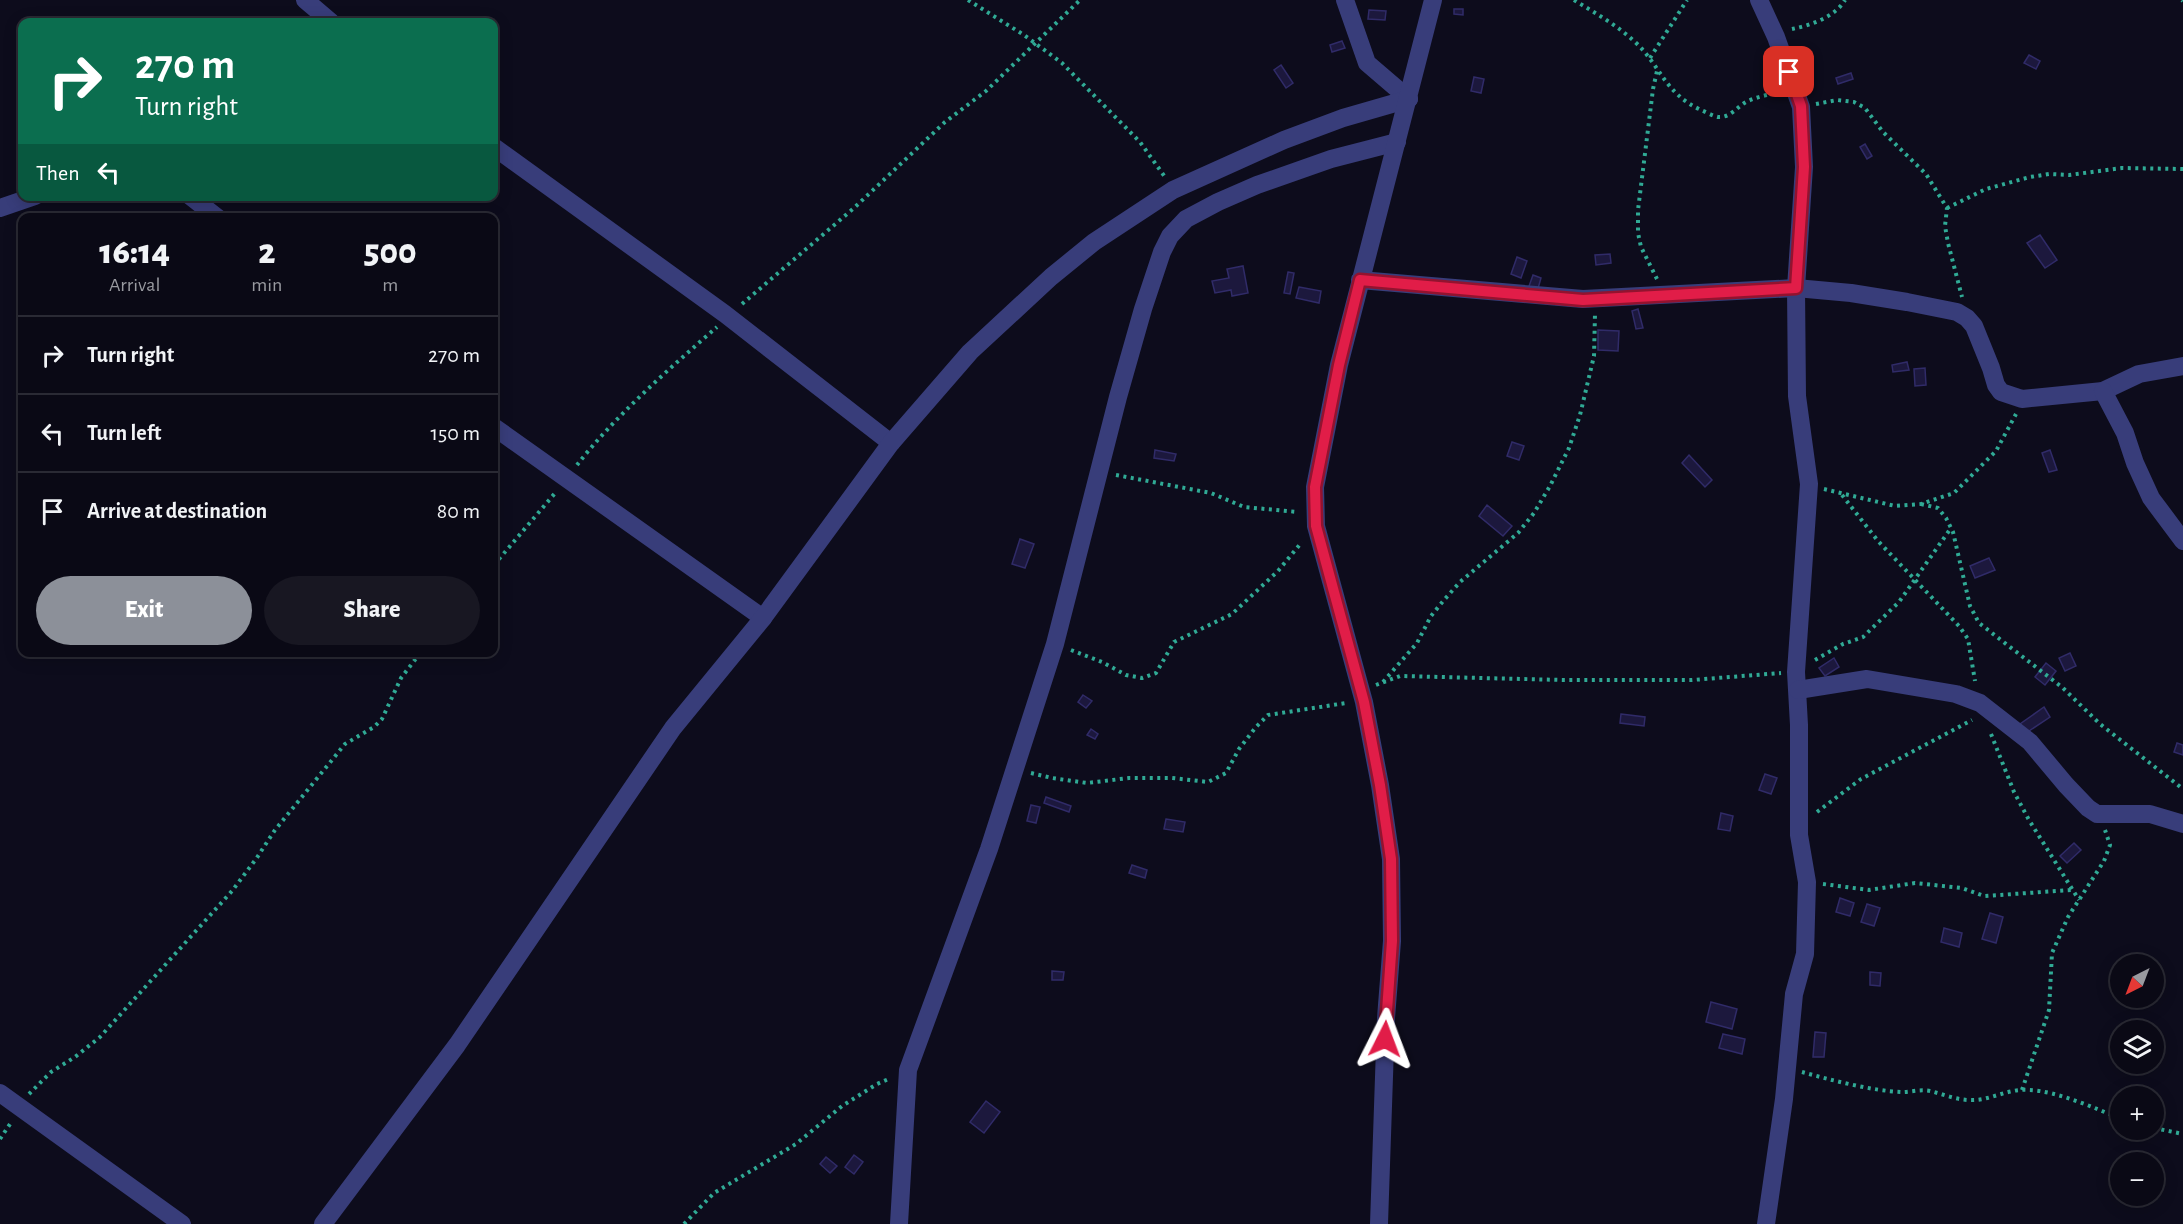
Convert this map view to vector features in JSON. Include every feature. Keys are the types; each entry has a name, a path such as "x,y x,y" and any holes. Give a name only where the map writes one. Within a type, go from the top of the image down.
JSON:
{"street":[{"path":"305,0 326,18"},
{"path":"1344,0 1367,63 1409,99"},
{"path":"1379,1224 1385,1030 1392,941 1391,859 1363,696 1316,520 1315,487 1339,365 1433,0"},
{"path":"1759,0 1776,37 1798,98 1804,167 1796,288 1797,396 1809,484 1797,681 1799,835 1807,882 1805,954 1794,994 1787,1068 1766,1224"},
{"path":"323,1224 457,1045 673,728 763,618 891,443 970,352 1051,277 1094,242 1173,190 1284,140 1343,118 1409,99"},
{"path":"899,1224 908,1070 989,849 1055,644 1143,309 1162,252 1170,236 1186,219 1218,202 1257,185 1331,159 1397,142"},
{"path":"498,150 725,314 891,443"},
{"path":"0,208 20,201"},
{"path":"196,201 212,213"},
{"path":"1360,280 1583,300 1796,288 1851,293 1907,302 1957,312 1967,318 1974,326 1992,368 1996,386 2001,392 2022,399 2103,391 2139,374 2183,366"},
{"path":"2103,391 2125,433 2135,463 2151,498 2183,541"},
{"path":"498,430 763,618"},
{"path":"1797,681 1867,679 1956,694 1980,702 2030,742 2066,785 2097,814 2151,814 2183,824"},
{"path":"0,1093 16,1112 182,1224"}],"path":[{"path":"968,0 1062,63 1140,142 1173,190"},
{"path":"498,560 586,454 688,351 716,328 725,314 747,301 811,247 918,150 945,122 986,91 1080,0"},
{"path":"1574,0 1635,42 1650,58 1665,83 1680,97 1694,107 1718,117 1728,115 1746,102 1757,98 1836,100 1854,102 1865,108 1883,132 1926,174 1947,208 1947,243 1967,318"},
{"path":"1650,58 1687,0"},
{"path":"1776,37 1784,30 1821,20 1834,13 1845,0"},
{"path":"1658,70 1653,89 1644,156 1638,232 1641,247 1665,295"},
{"path":"1947,208 1986,189 2040,176 2069,176 2122,168 2183,169"},
{"path":"1015,769 1087,783 1140,778 1172,778 1208,782 1226,773 1239,749 1268,715 1335,704 1363,696 1381,683 1417,643 1431,616 1460,582 1518,533 1534,513 1550,486 1569,448 1580,415 1594,356 1595,299"},
{"path":"1809,484 1842,495 1895,506 1921,504 1954,493 1996,451 2013,423 2022,399"},
{"path":"1055,644 1102,662 1126,675 1142,678 1156,673 1174,642 1232,614 1278,571 1316,520 1244,507 1211,493 1100,471"},
{"path":"1799,825 1861,779 1984,714 1968,639 1959,626 1878,541 1842,495"},
{"path":"1921,504 1938,508 1951,528 1970,606 1979,623 2063,688 2100,724 2183,789"},
{"path":"1381,683 1400,676 1563,681 1797,681 1843,644 1863,637 1899,602 1951,528"},
{"path":"0,1139 16,1112 51,1072 100,1037 225,898 256,859 274,830 345,744 374,727 382,719 401,678 417,657"},
{"path":"1991,733 2014,792 2079,900"},
{"path":"2022,1090 2049,1010 2052,953 2068,917 2104,861 2110,845 2108,835 2097,814"},
{"path":"1807,882 1869,890 1915,883 1962,888 1984,896 2072,890"},
{"path":"1787,1068 1833,1080 1902,1092 1931,1091 1968,1100 1981,1100 2012,1091 2028,1090 2075,1101 2110,1115"},
{"path":"684,1224 714,1193 796,1144 842,1106 868,1089 908,1070"},
{"path":"2164,1130 2183,1134"}],"building":[{"path":"1454,9 1463,9 1463,15 1454,14"},
{"path":"1369,10 1386,11 1385,20 1368,19"},
{"path":"1342,41 1345,48 1332,52 1330,45"},
{"path":"2029,55 2040,61 2036,69 2024,63"},
{"path":"1281,65 1293,83 1286,88 1274,70"},
{"path":"1851,73 1853,79 1838,84 1836,78"},
{"path":"1474,77 1484,79 1481,93 1471,91"},
{"path":"1865,144 1872,156 1867,159 1860,147"},
{"path":"2040,235 2057,260 2045,268 2027,243"},
{"path":"1610,254 1611,263 1596,265 1595,255"},
{"path":"1517,257 1527,261 1521,278 1511,274"},
{"path":"1243,266 1248,293 1232,296 1231,290 1215,293 1212,281 1229,278 1227,269"},
{"path":"1288,272 1294,273 1290,294 1284,293"},
{"path":"1533,275 1541,278 1537,292 1528,289"},
{"path":"1299,287 1321,291 1319,303 1296,298"},
{"path":"1638,309 1643,328 1636,329 1632,311"},
{"path":"1598,330 1619,331 1618,351 1598,350"},
{"path":"1907,362 1909,370 1893,372 1892,365"},
{"path":"1925,368 1926,385 1915,386 1914,369"},
{"path":"1512,442 1524,446 1519,460 1507,456"},
{"path":"1155,450 1176,454 1174,461 1154,458"},
{"path":"2050,450 2057,470 2049,472 2042,453"},
{"path":"1689,455 1712,480 1705,487 1682,463"},
{"path":"1487,505 1512,526 1503,536 1479,516"},
{"path":"1020,539 1034,544 1025,568 1012,564"},
{"path":"1989,558 1995,570 1975,578 1970,566"},
{"path":"2070,653 2076,666 2065,671 2059,658"},
{"path":"1834,658 1839,667 1825,676 1819,668"},
{"path":"2046,663 2056,671 2045,685 2035,677"},
{"path":"1083,695 1092,701 1086,708 1078,702"},
{"path":"2044,707 2050,717 2026,733 2020,724"},
{"path":"1621,714 1645,717 1644,726 1620,723"},
{"path":"1091,729 1098,734 1095,739 1087,735"},
{"path":"2177,743 2183,745 2183,755 2174,752"},
{"path":"1765,774 1777,778 1771,794 1759,790"},
{"path":"1046,797 1071,806 1069,812 1044,803"},
{"path":"1031,805 1040,807 1036,823 1027,821"},
{"path":"1721,813 1733,816 1730,831 1718,829"},
{"path":"1166,819 1185,822 1183,832 1164,829"},
{"path":"2074,843 2081,850 2067,863 2060,856"},
{"path":"1132,865 1147,870 1145,878 1129,873"},
{"path":"1840,898 1854,903 1850,916 1836,912"},
{"path":"1867,904 1880,908 1874,926 1861,922"},
{"path":"1990,913 2003,917 1996,943 1982,939"},
{"path":"1944,928 1962,933 1959,947 1941,942"},
{"path":"1052,971 1064,972 1063,980 1052,980"},
{"path":"1870,972 1881,973 1880,986 1870,985"},
{"path":"1711,1002 1737,1009 1732,1029 1706,1022"},
{"path":"1815,1032 1826,1033 1824,1057 1813,1057"},
{"path":"1723,1034 1745,1039 1742,1054 1719,1048"},
{"path":"986,1101 1000,1112 984,1133 970,1122"},
{"path":"854,1155 863,1162 854,1174 845,1167"},
{"path":"826,1157 837,1166 830,1173 820,1164"}],"route":[{"path":"1385,1039 1392,941 1391,859 1364,702 1316,526 1315,487 1339,365 1360,280 1583,300 1796,288 1804,167 1801,106 1789,72"}]}
